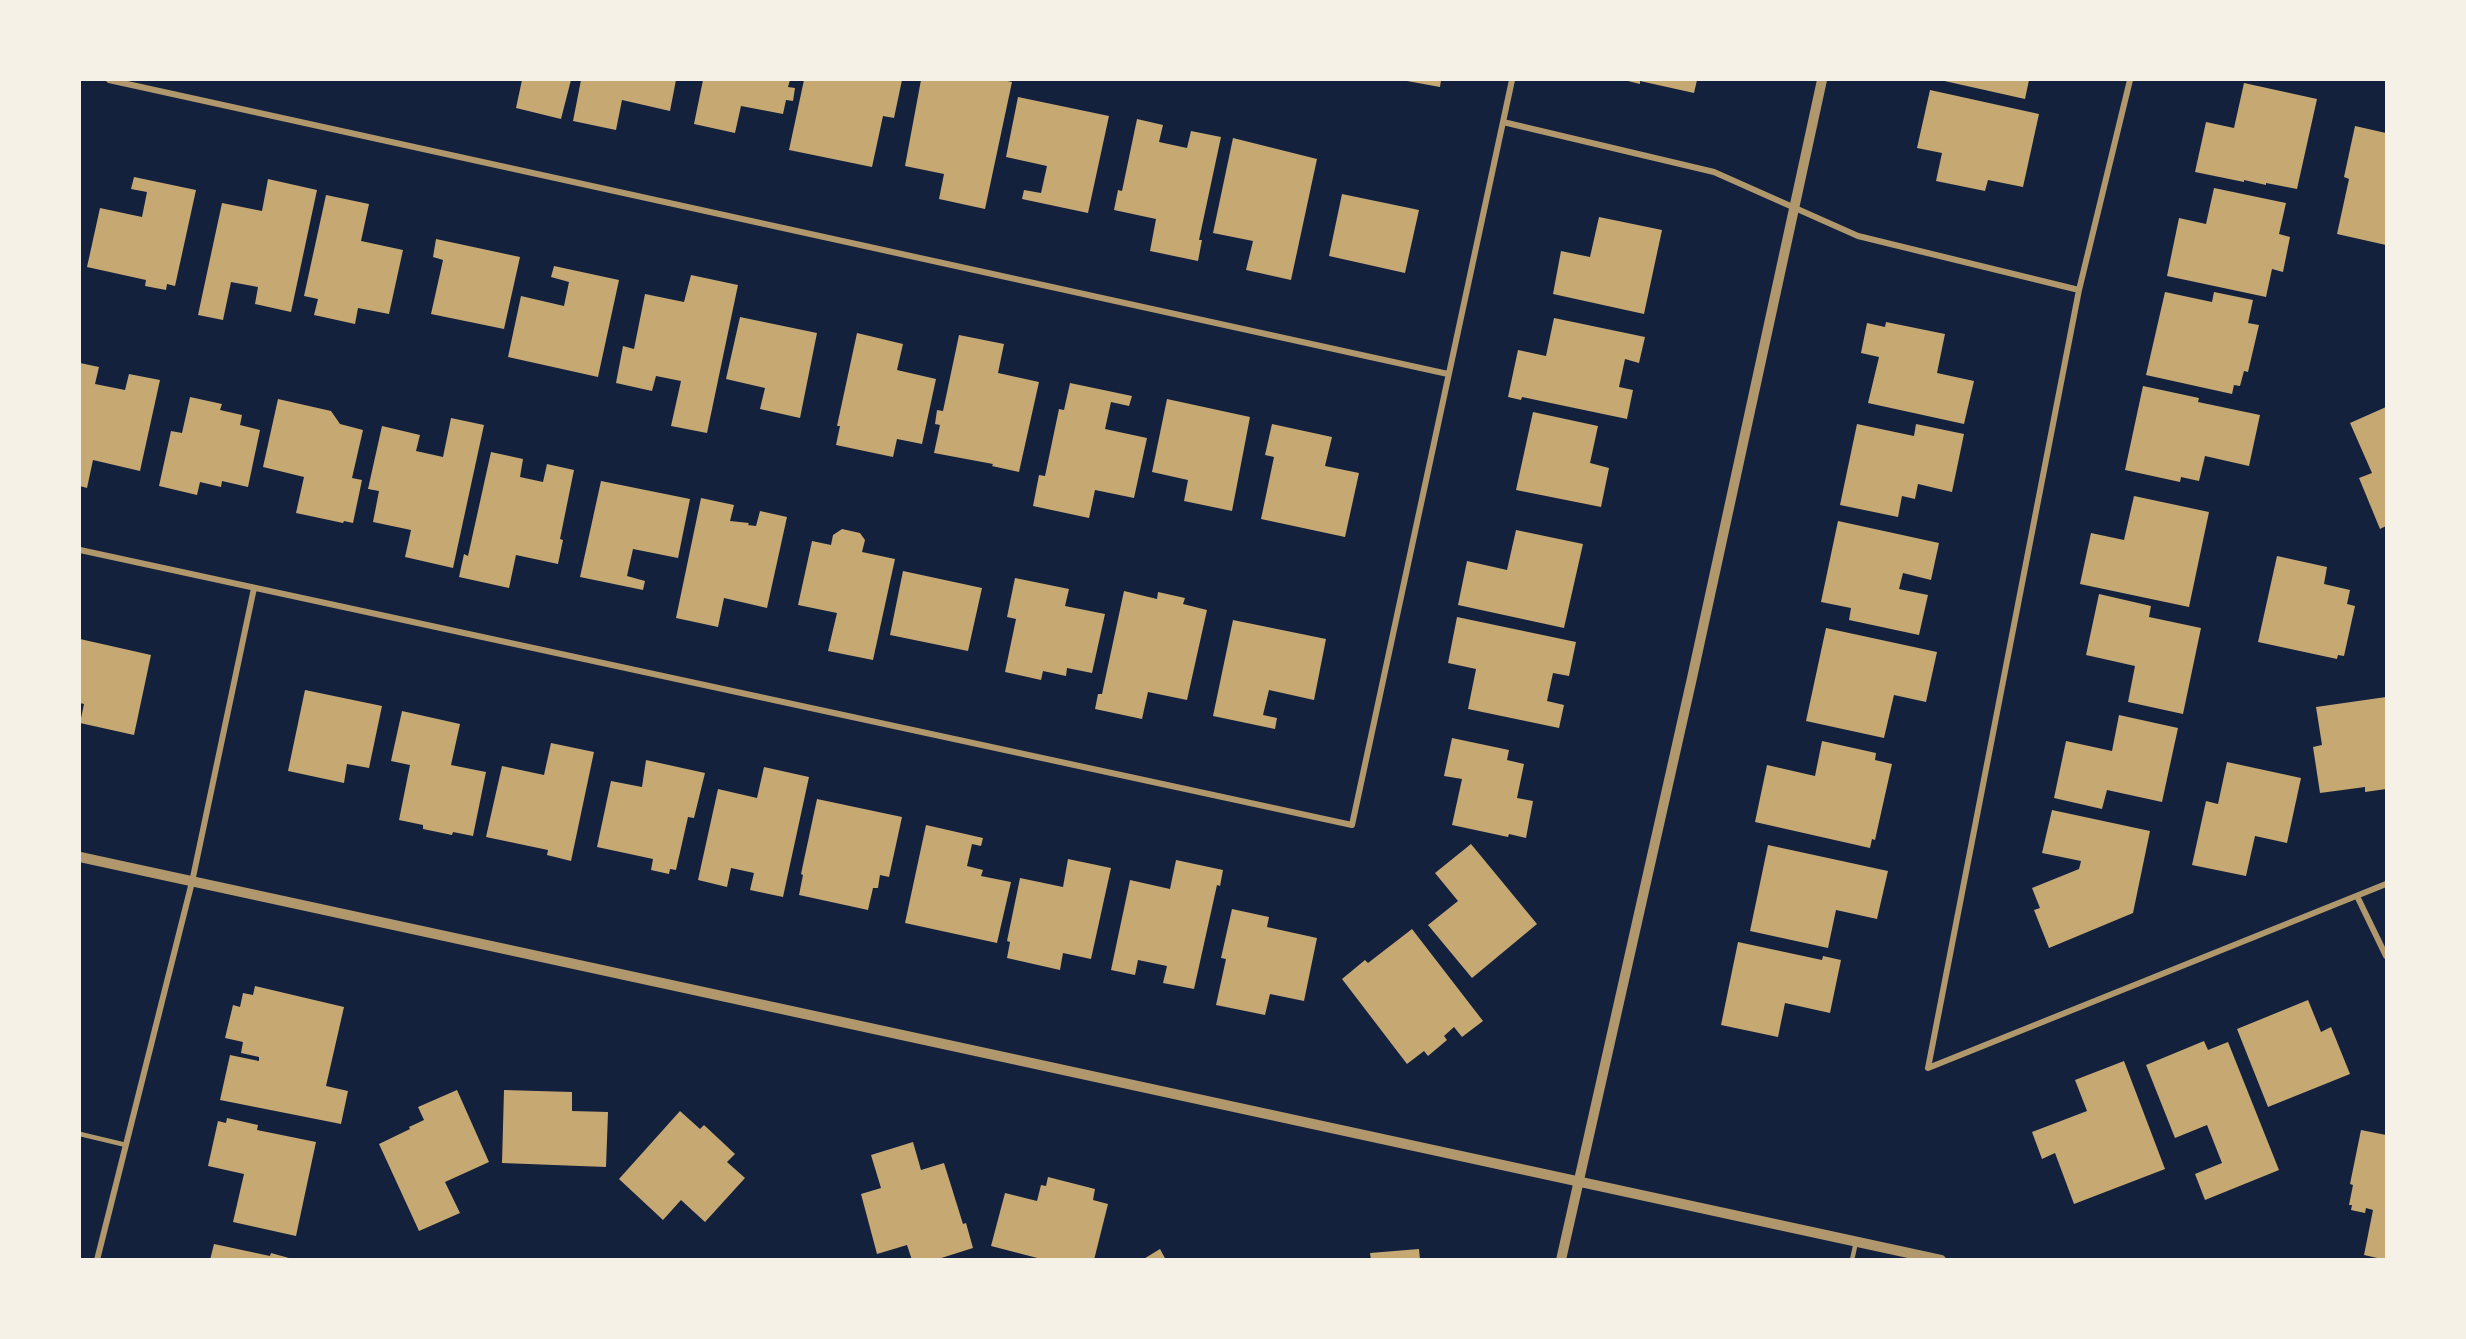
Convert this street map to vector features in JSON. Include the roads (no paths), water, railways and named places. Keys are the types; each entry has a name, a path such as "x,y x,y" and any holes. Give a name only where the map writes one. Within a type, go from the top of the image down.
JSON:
{"street":[{"path":"109,80 1448,374"},
{"path":"80,550 1352,825 1512,80"},
{"path":"1561,1260 1690,690 1822,80"},
{"path":"2130,80 2079,290 1928,1068 2386,884"},
{"path":"1503,122 1714,172 1858,236 2079,290"},
{"path":"97,1260 192,882 254,588"},
{"path":"80,857 1941,1260"},
{"path":"2357,896 2386,956"}],"lane":[{"path":"80,1134 126,1145"},
{"path":"1852,1260 1856,1241"}]}
